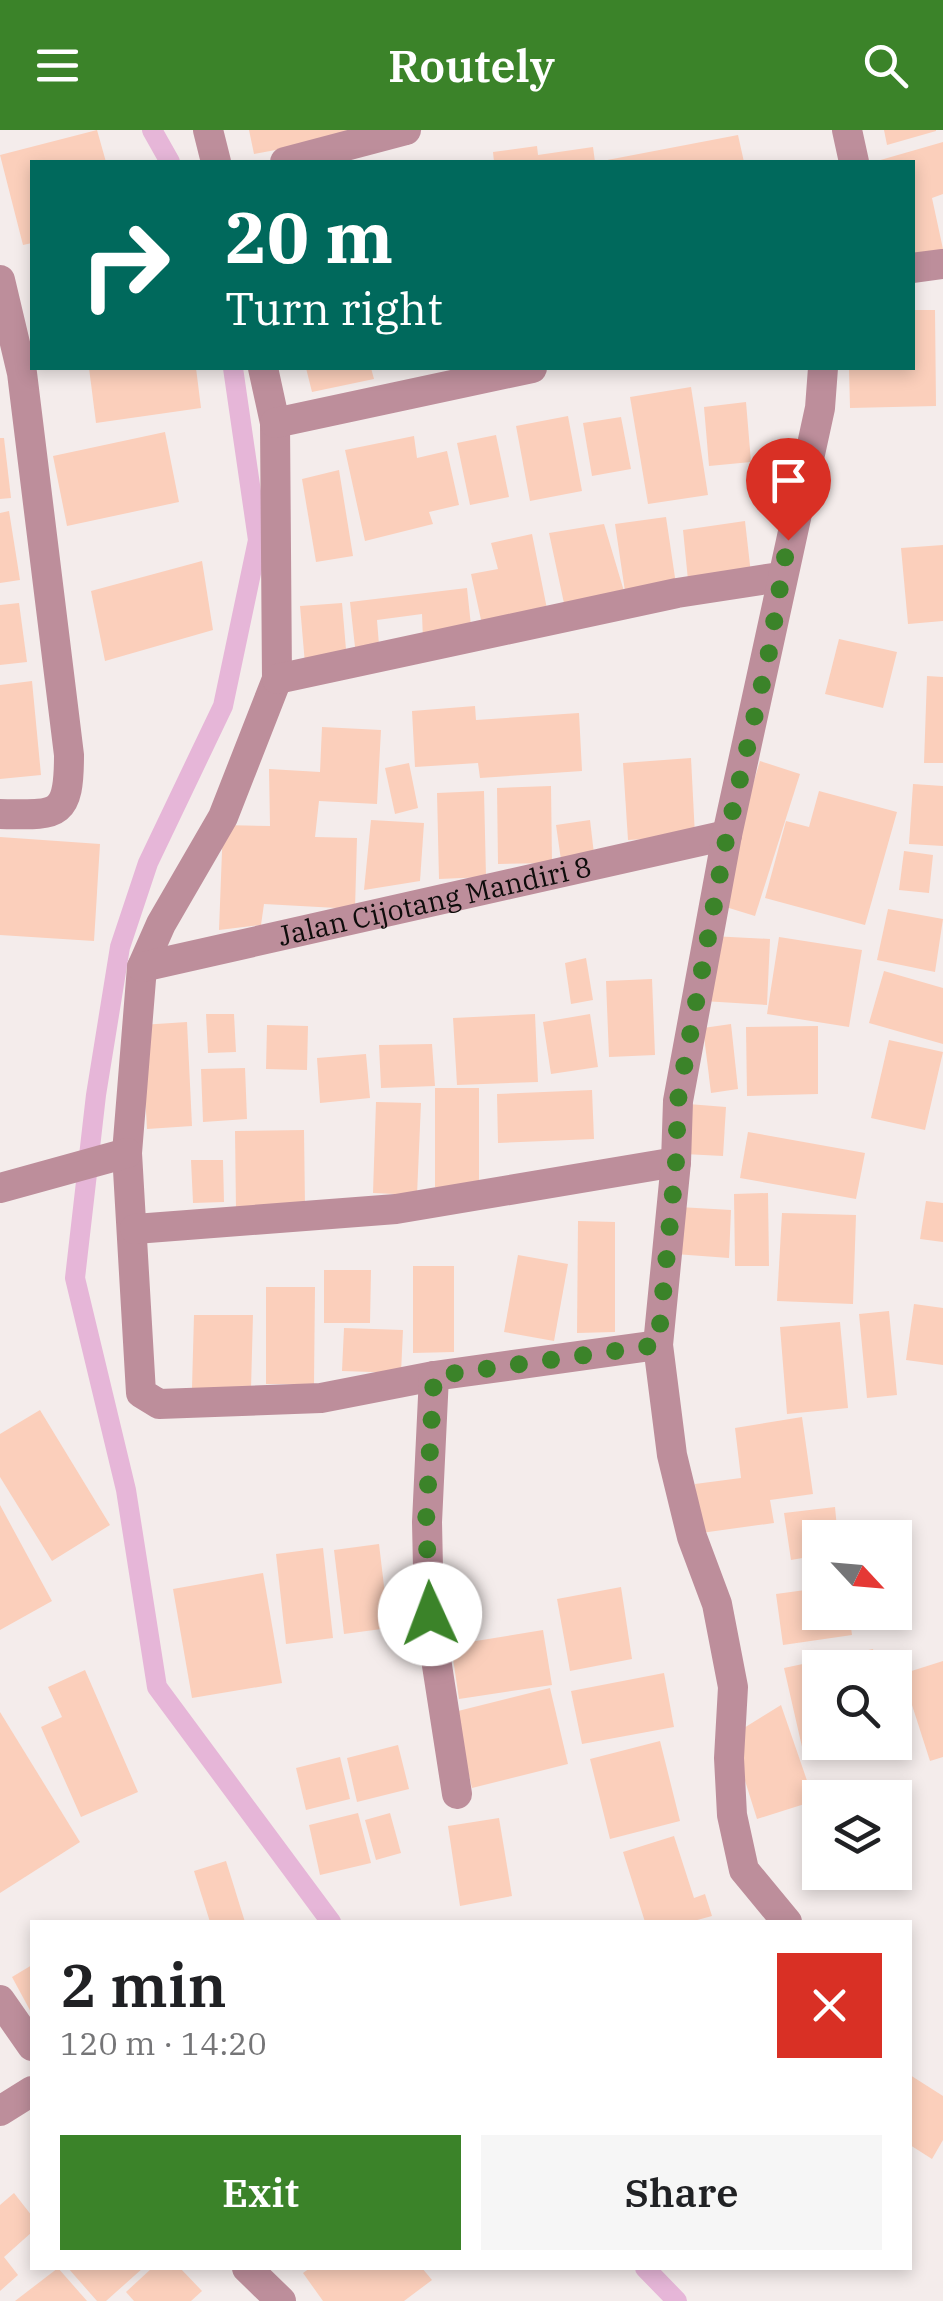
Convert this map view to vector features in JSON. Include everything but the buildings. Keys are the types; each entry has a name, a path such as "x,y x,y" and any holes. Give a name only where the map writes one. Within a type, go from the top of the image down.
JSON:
{"street":[{"path":"208,130 216,160"},
{"path":"292,160 406,130"},
{"path":"847,130 854,160"},
{"path":"915,268 943,264"},
{"path":"0,280 4,317 22,373 69,754 69,787 64,802 52,814 0,814"},
{"path":"263,370 275,424 277,679 223,818 161,924 142,967 128,1153 135,1229 140,1393 159,1404 321,1398 434,1376 658,1345"},
{"path":"275,424 523,370"},
{"path":"785,1920 744,1870 732,1815 729,1758 733,1687 717,1604 692,1537 672,1455 658,1345 676,1162 678,1100 727,835 768,658 780,577 820,408 823,370"},
{"path":"277,679 677,593 780,577"},
{"name":"Jalan Cijotang Mandiri 8","path":"142,967 727,835"},
{"path":"0,1188 128,1153"},
{"path":"135,1229 396,1209 676,1162"},
{"path":"434,1376 426,1522 430,1614 458,1794"},
{"path":"0,2000 30,2043"},
{"path":"0,2111 30,2093"},
{"path":"249,2270 281,2301"}],"waterway":[{"path":"152,130 169,160"},
{"path":"233,370 258,540 223,706 148,863 120,947 96,1095 75,1278 126,1490 157,1687 330,1920"},
{"path":"647,2270 677,2301"}],"route":[{"path":"430,1614 426,1522 434,1376 658,1345 676,1162 678,1100 727,835 768,658 788,540"}]}
